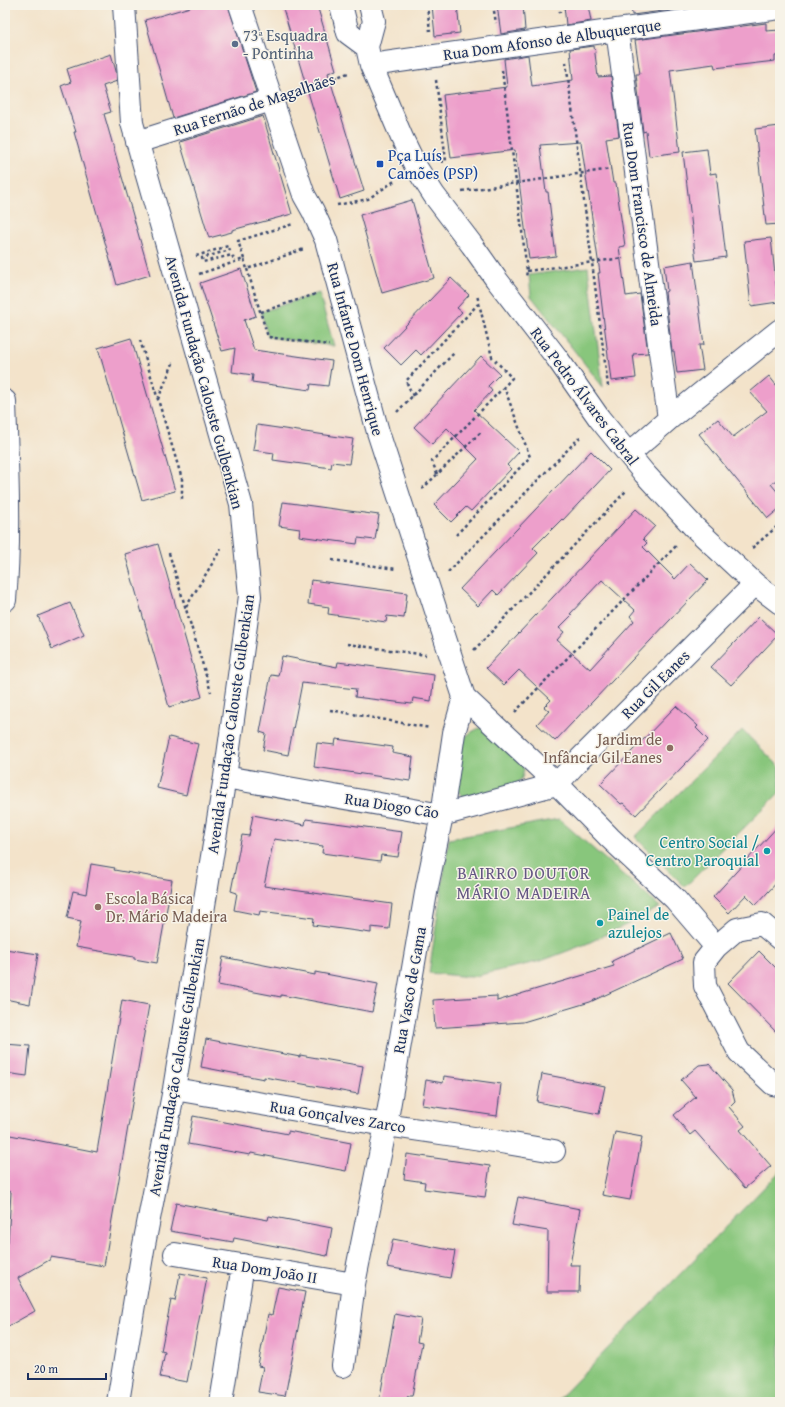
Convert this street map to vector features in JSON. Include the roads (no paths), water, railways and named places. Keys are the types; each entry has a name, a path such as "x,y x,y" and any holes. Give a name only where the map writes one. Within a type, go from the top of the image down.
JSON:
{"street":[{"name":"Avenida Fundação Calouste Gulbenkian","path":"118,1402 143,1250 174,1089 225,777 250,596 241,504 132,123 124,5"},
{"name":"Rua Infante Dom Henrique","path":"240,5 304,195 326,240 378,432 464,697"},
{"path":"341,5 348,33 369,56"},
{"path":"369,56 374,21 370,5"},
{"name":"Rua Dom Afonso de Albuquerque","path":"369,56 433,56 780,8"},
{"name":"Rua Dom Francisco de Almeida","path":"617,30 669,419"},
{"name":"Rua Pedro Álvares Cabral","path":"369,56 402,138 416,167 434,195 557,358 599,418 644,472 694,527 755,584 780,602"},
{"name":"Rua Fernão de Magalhães","path":"137,142 271,100"},
{"path":"629,454 669,419 780,330"},
{"path":"5,401 9,540 5,600"},
{"name":"Rua Gil Eanes","path":"557,784 577,762 755,584"},
{"path":"464,697 557,784 610,838 675,899 716,947"},
{"name":"Rua Vasco de Gama","path":"343,1366 354,1284 386,1125 427,887 442,815 454,733 464,697"},
{"name":"Rua Diogo Cão","path":"225,777 442,815 557,784"},
{"path":"780,939 762,924 737,929 716,947 704,962 705,986 739,1052 773,1084 780,1085"},
{"name":"Rua Gonçalves Zarco","path":"174,1089 386,1125 554,1151"},
{"name":"Rua Dom João II","path":"175,1254 354,1284"},
{"path":"221,1402 244,1265"}],"place":[{"name":"73ª Esquadra - Pontinha","path":"235,44"},
{"name":"Pça Luís Camões (PSP)","path":"380,164"},
{"name":"Jardim de Infância Gil Eanes","path":"670,748"},
{"name":"Centro Social / Centro Paroquial","path":"767,851"},
{"name":"Escola Básica Dr. Mário Madeira","path":"98,907"},
{"name":"Painel de azulejos","path":"600,923"}],"district":[{"name":"BAIRRO DOUTOR MÁRIO MADEIRA","path":"524,883"}]}
